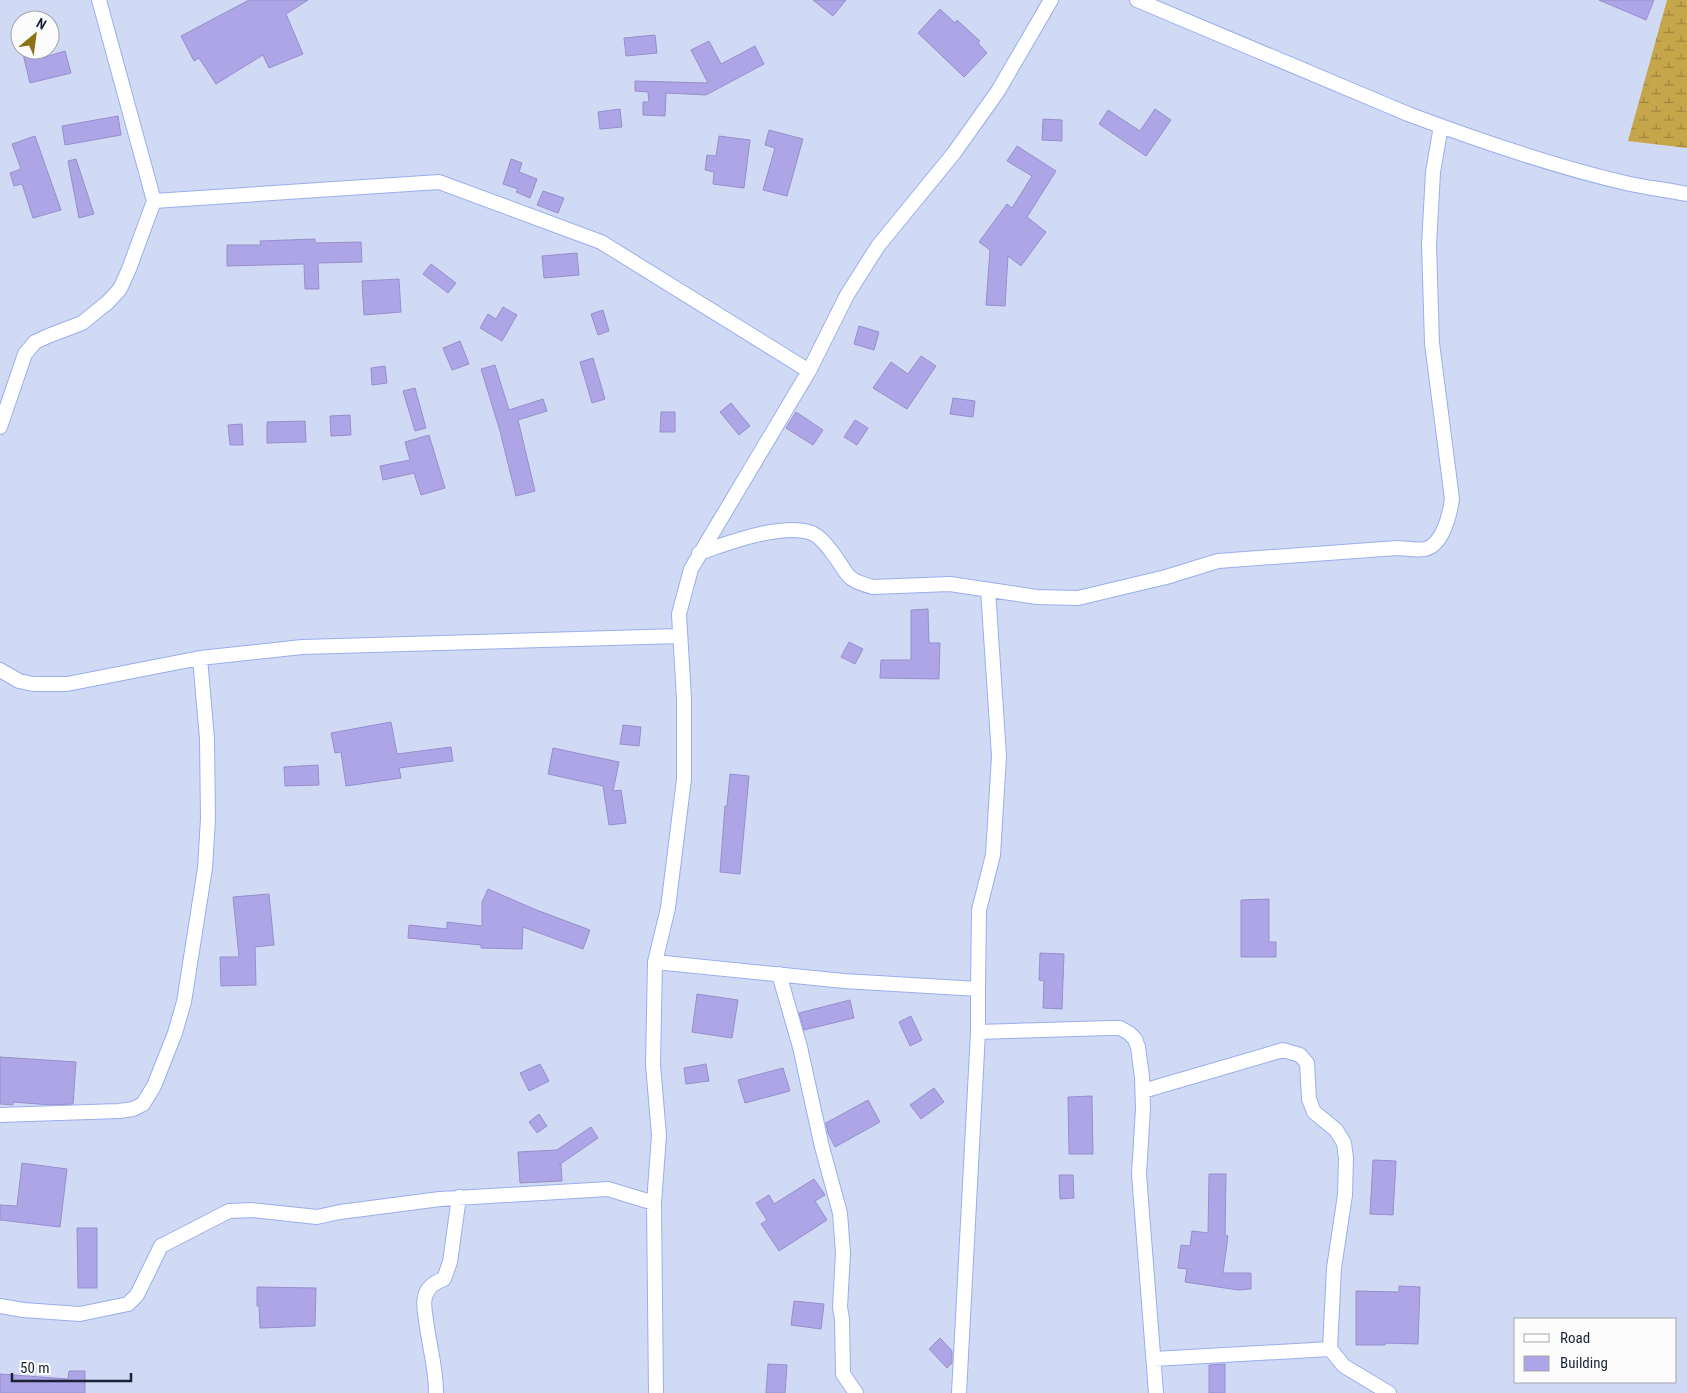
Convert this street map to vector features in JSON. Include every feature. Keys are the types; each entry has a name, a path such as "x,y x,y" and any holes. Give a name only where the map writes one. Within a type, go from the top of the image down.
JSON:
{"street":[{"path":"0,427 25,354 35,342 82,323 108,302 120,289 154,201 99,0"},
{"path":"656,1393 654,1203 659,1135 652,1065 654,962 668,908 684,779 684,699 679,614 691,569 809,371 846,295 873,254 954,153 993,99 1051,0"},
{"path":"1137,0 1408,114 1441,126 1559,166 1631,184 1687,194"},
{"path":"699,553 749,536 797,530 812,534 823,540 836,557 848,578 860,584 873,587 950,584 1037,597 1078,598 1166,577 1218,560 1397,548 1425,549 1435,543 1443,532 1450,516 1452,499 1432,342 1430,245 1433,172 1441,126"},
{"path":"154,201 439,182 602,242 809,371"},
{"path":"959,1393 978,1032 979,910 993,855 999,756 988,590"},
{"path":"0,670 19,681 33,684 67,684 200,658 302,647 680,636"},
{"path":"0,1115 133,1109 143,1104 154,1086 175,1033 184,1002 205,868 208,819 207,740 200,658"},
{"path":"654,962 844,981 978,989"},
{"path":"779,974 800,1047 822,1147 840,1213 843,1253 840,1307 843,1374 856,1393"},
{"path":"978,1032 1120,1028 1135,1039 1138,1048 1143,1092 1140,1174 1156,1393"},
{"path":"1143,1092 1284,1050 1300,1055 1307,1063 1309,1099 1314,1112 1336,1130 1344,1143 1346,1158 1345,1196 1334,1268 1330,1350 1344,1366 1389,1393"},
{"path":"0,1306 23,1310 80,1314 128,1304 137,1295 161,1246 229,1211 252,1210 317,1217 340,1212 458,1197 608,1190 654,1203"},
{"path":"436,1393 436,1378 426,1325 425,1296 436,1282 444,1279 450,1262 458,1197"},
{"path":"1154,1359 1330,1350"}],"green space":[{"path":"1667,0 1687,0 1687,148 1628,141"}],"building":[{"path":"249,0 308,0 286,14 303,54 269,68 263,55 216,84 199,58 194,61 181,36"},
{"path":"813,0 846,0 833,16"},
{"path":"1599,0 1654,0 1646,20"},
{"path":"940,9 955,23 957,20 980,41 978,43 987,53 964,77 918,33"},
{"path":"655,35 657,53 626,56 624,38"},
{"path":"709,41 721,64 755,46 764,64 706,95 666,93 665,116 643,115 643,102 649,102 648,92 635,91 635,81 708,83 691,50"},
{"path":"65,51 71,73 30,83 24,60 60,60 60,53"},
{"path":"620,109 622,127 600,129 598,112"},
{"path":"1155,109 1171,120 1146,156 1099,124 1108,110 1140,131"},
{"path":"118,116 121,135 65,145 62,126"},
{"path":"1043,119 1062,120 1062,141 1042,140"},
{"path":"769,130 803,139 787,196 763,190 775,148 765,145"},
{"path":"35,136 61,210 33,218 22,184 14,186 10,173 21,169 12,144"},
{"path":"719,136 750,140 744,188 713,184 714,172 705,170 707,155 716,156"},
{"path":"1017,146 1056,171 1027,217 1046,232 1021,266 1008,256 1005,306 986,305 990,250 979,242 1007,204 1012,208 1032,176 1007,161"},
{"path":"76,159 94,214 79,218 68,161"},
{"path":"511,159 522,163 519,172 537,179 530,198 516,192 518,189 503,184"},
{"path":"543,191 564,198 558,213 537,205"},
{"path":"315,239 315,243 361,242 362,262 318,263 319,289 305,289 304,264 227,266 227,245 261,245 260,241"},
{"path":"577,253 579,275 544,278 542,256"},
{"path":"431,264 456,283 448,293 423,274"},
{"path":"399,279 401,312 364,315 362,281"},
{"path":"503,307 517,315 502,341 480,328 488,314 496,319"},
{"path":"603,310 609,331 598,335 591,314"},
{"path":"859,326 879,332 874,350 854,344"},
{"path":"460,341 469,364 452,370 443,348"},
{"path":"921,356 936,366 907,409 873,388 891,362 908,374"},
{"path":"593,358 605,399 592,403 580,362"},
{"path":"495,365 509,410 543,399 547,411 518,420 535,491 516,496 500,431 481,369"},
{"path":"385,366 387,383 372,385 371,368"},
{"path":"415,388 426,428 415,431 403,391"},
{"path":"953,398 975,401 973,417 950,414"},
{"path":"731,403 750,426 739,435 720,412"},
{"path":"661,412 675,412 675,432 660,432"},
{"path":"796,412 823,430 813,445 786,428"},
{"path":"350,415 351,435 331,436 330,416"},
{"path":"855,420 868,428 857,445 844,437"},
{"path":"305,421 306,442 267,443 267,422"},
{"path":"242,424 243,445 230,445 228,425"},
{"path":"429,435 445,488 421,495 414,473 383,480 380,466 410,460 405,442"},
{"path":"928,609 929,643 940,643 939,679 880,678 881,660 911,660 911,610"},
{"path":"849,642 863,649 855,664 841,657"},
{"path":"391,722 397,754 451,747 453,761 399,768 401,778 346,786 341,752 335,753 331,733"},
{"path":"623,725 641,727 639,746 620,744"},
{"path":"553,748 619,762 613,791 621,790 626,823 609,825 603,786 548,774"},
{"path":"318,765 319,785 285,786 284,767"},
{"path":"730,774 749,776 740,874 720,872 725,806 727,806"},
{"path":"488,889 590,930 583,949 523,927 522,949 481,948 481,945 408,938 409,925 447,929 447,922 482,926 482,902"},
{"path":"269,894 274,945 255,947 256,985 221,986 220,957 239,957 233,897"},
{"path":"1269,899 1269,942 1276,942 1276,957 1241,957 1241,900"},
{"path":"1040,953 1064,954 1062,1009 1043,1008 1044,981 1039,980"},
{"path":"697,994 738,1000 732,1038 692,1032"},
{"path":"850,1000 854,1018 804,1030 799,1013"},
{"path":"911,1016 922,1040 910,1046 899,1022"},
{"path":"0,1057 76,1062 73,1104 51,1105 13,1102 13,1105 0,1104"},
{"path":"540,1064 549,1081 529,1091 520,1073"},
{"path":"706,1064 709,1081 686,1084 684,1068"},
{"path":"783,1068 790,1091 745,1103 738,1080"},
{"path":"934,1088 944,1102 921,1119 910,1105"},
{"path":"1092,1096 1093,1154 1069,1154 1068,1097"},
{"path":"868,1100 880,1122 835,1147 828,1133 826,1123"},
{"path":"539,1114 547,1126 537,1133 529,1122"},
{"path":"591,1127 598,1138 559,1165 561,1164 562,1181 520,1183 518,1152 557,1150"},
{"path":"1373,1160 1396,1161 1393,1215 1370,1214"},
{"path":"22,1163 67,1169 60,1227 0,1220 0,1205 17,1206"},
{"path":"1209,1174 1226,1174 1225,1235 1228,1236 1223,1273 1251,1273 1251,1289 1238,1290 1185,1282 1187,1269 1178,1268 1181,1245 1190,1246 1192,1231 1208,1233"},
{"path":"1059,1175 1073,1175 1074,1198 1060,1199"},
{"path":"814,1179 825,1195 815,1201 827,1220 779,1251 761,1224 767,1220 756,1203 769,1195 774,1204"},
{"path":"77,1228 97,1228 97,1288 78,1288"},
{"path":"1399,1286 1420,1287 1418,1344 1385,1343 1385,1345 1356,1345 1356,1291 1399,1292"},
{"path":"257,1287 316,1288 315,1326 260,1328"},
{"path":"794,1301 824,1304 821,1329 791,1325"},
{"path":"940,1338 952,1351 952,1363 947,1368 929,1349"},
{"path":"768,1364 787,1365 785,1393 766,1393"},
{"path":"1225,1364 1225,1393 1209,1393 1209,1365"},
{"path":"69,1371 85,1371 85,1393 0,1393 0,1374 68,1379"}]}
